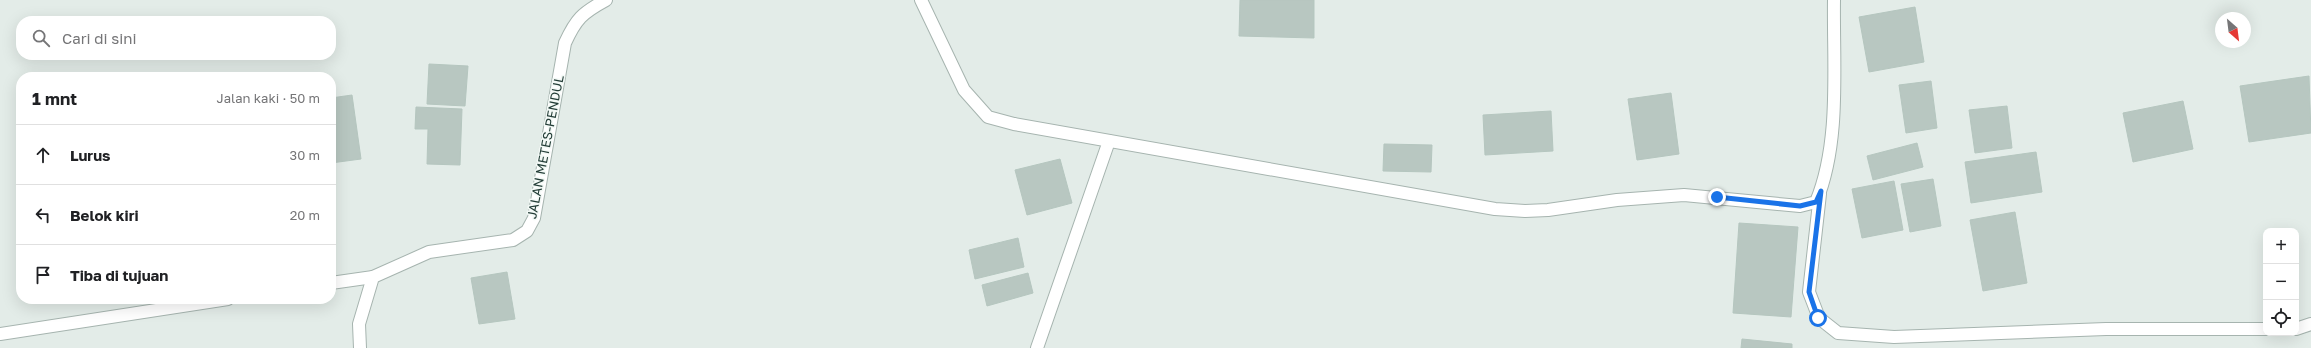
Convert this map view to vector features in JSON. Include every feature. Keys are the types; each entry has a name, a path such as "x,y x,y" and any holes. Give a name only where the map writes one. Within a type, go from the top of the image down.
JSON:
{"street":[{"name":"JALAN METES-PENDUL","path":"336,282 373,277 429,252 513,240 527,231 534,218 565,43 575,22 591,8 606,0"},
{"path":"921,0 964,90 988,117 1014,124 1511,211 1548,210 1617,200 1684,195 1800,206 1816,202 1827,171 1832,144 1834,0"},
{"path":"1037,348 1109,141"},
{"path":"1821,191 1809,292 1818,318 1838,333 1894,337 2106,329 2263,329"},
{"path":"360,348 359,324 373,277"},
{"path":"0,334 195,304"},
{"path":"2299,328 2311,324"}],"building":[{"path":"1240,0 1314,0 1314,38 1239,36"},
{"path":"1915,7 1924,62 1869,72 1859,17"},
{"path":"429,64 468,66 465,106 427,104"},
{"path":"2309,76 2311,133 2249,142 2240,86"},
{"path":"1931,81 1937,128 1906,133 1899,85"},
{"path":"1671,93 1679,154 1637,160 1628,99"},
{"path":"352,95 361,159 336,162 336,97"},
{"path":"2183,101 2193,149 2133,162 2123,113"},
{"path":"2007,106 2012,148 1975,153 1969,110"},
{"path":"416,107 462,109 460,165 427,164 428,129 415,129"},
{"path":"1551,111 1553,151 1485,155 1483,115"},
{"path":"1917,143 1923,167 1873,180 1867,156"},
{"path":"1384,144 1432,145 1431,172 1383,171"},
{"path":"2036,152 2042,192 1971,203 1965,162"},
{"path":"1060,159 1072,203 1027,215 1015,170"},
{"path":"1933,179 1941,226 1910,232 1901,184"},
{"path":"1894,181 1903,230 1862,238 1852,189"},
{"path":"2015,212 2027,283 1983,291 1970,220"},
{"path":"1739,223 1798,227 1791,317 1733,313"},
{"path":"1018,238 1024,267 975,279 969,250"},
{"path":"507,272 515,319 479,324 471,278"},
{"path":"1028,273 1033,293 987,306 982,285"},
{"path":"1742,339 1792,344 1792,348 1741,348"}],"route":[{"path":"1717,197 1800,206 1816,202 1821,191 1809,292 1818,318"}]}
